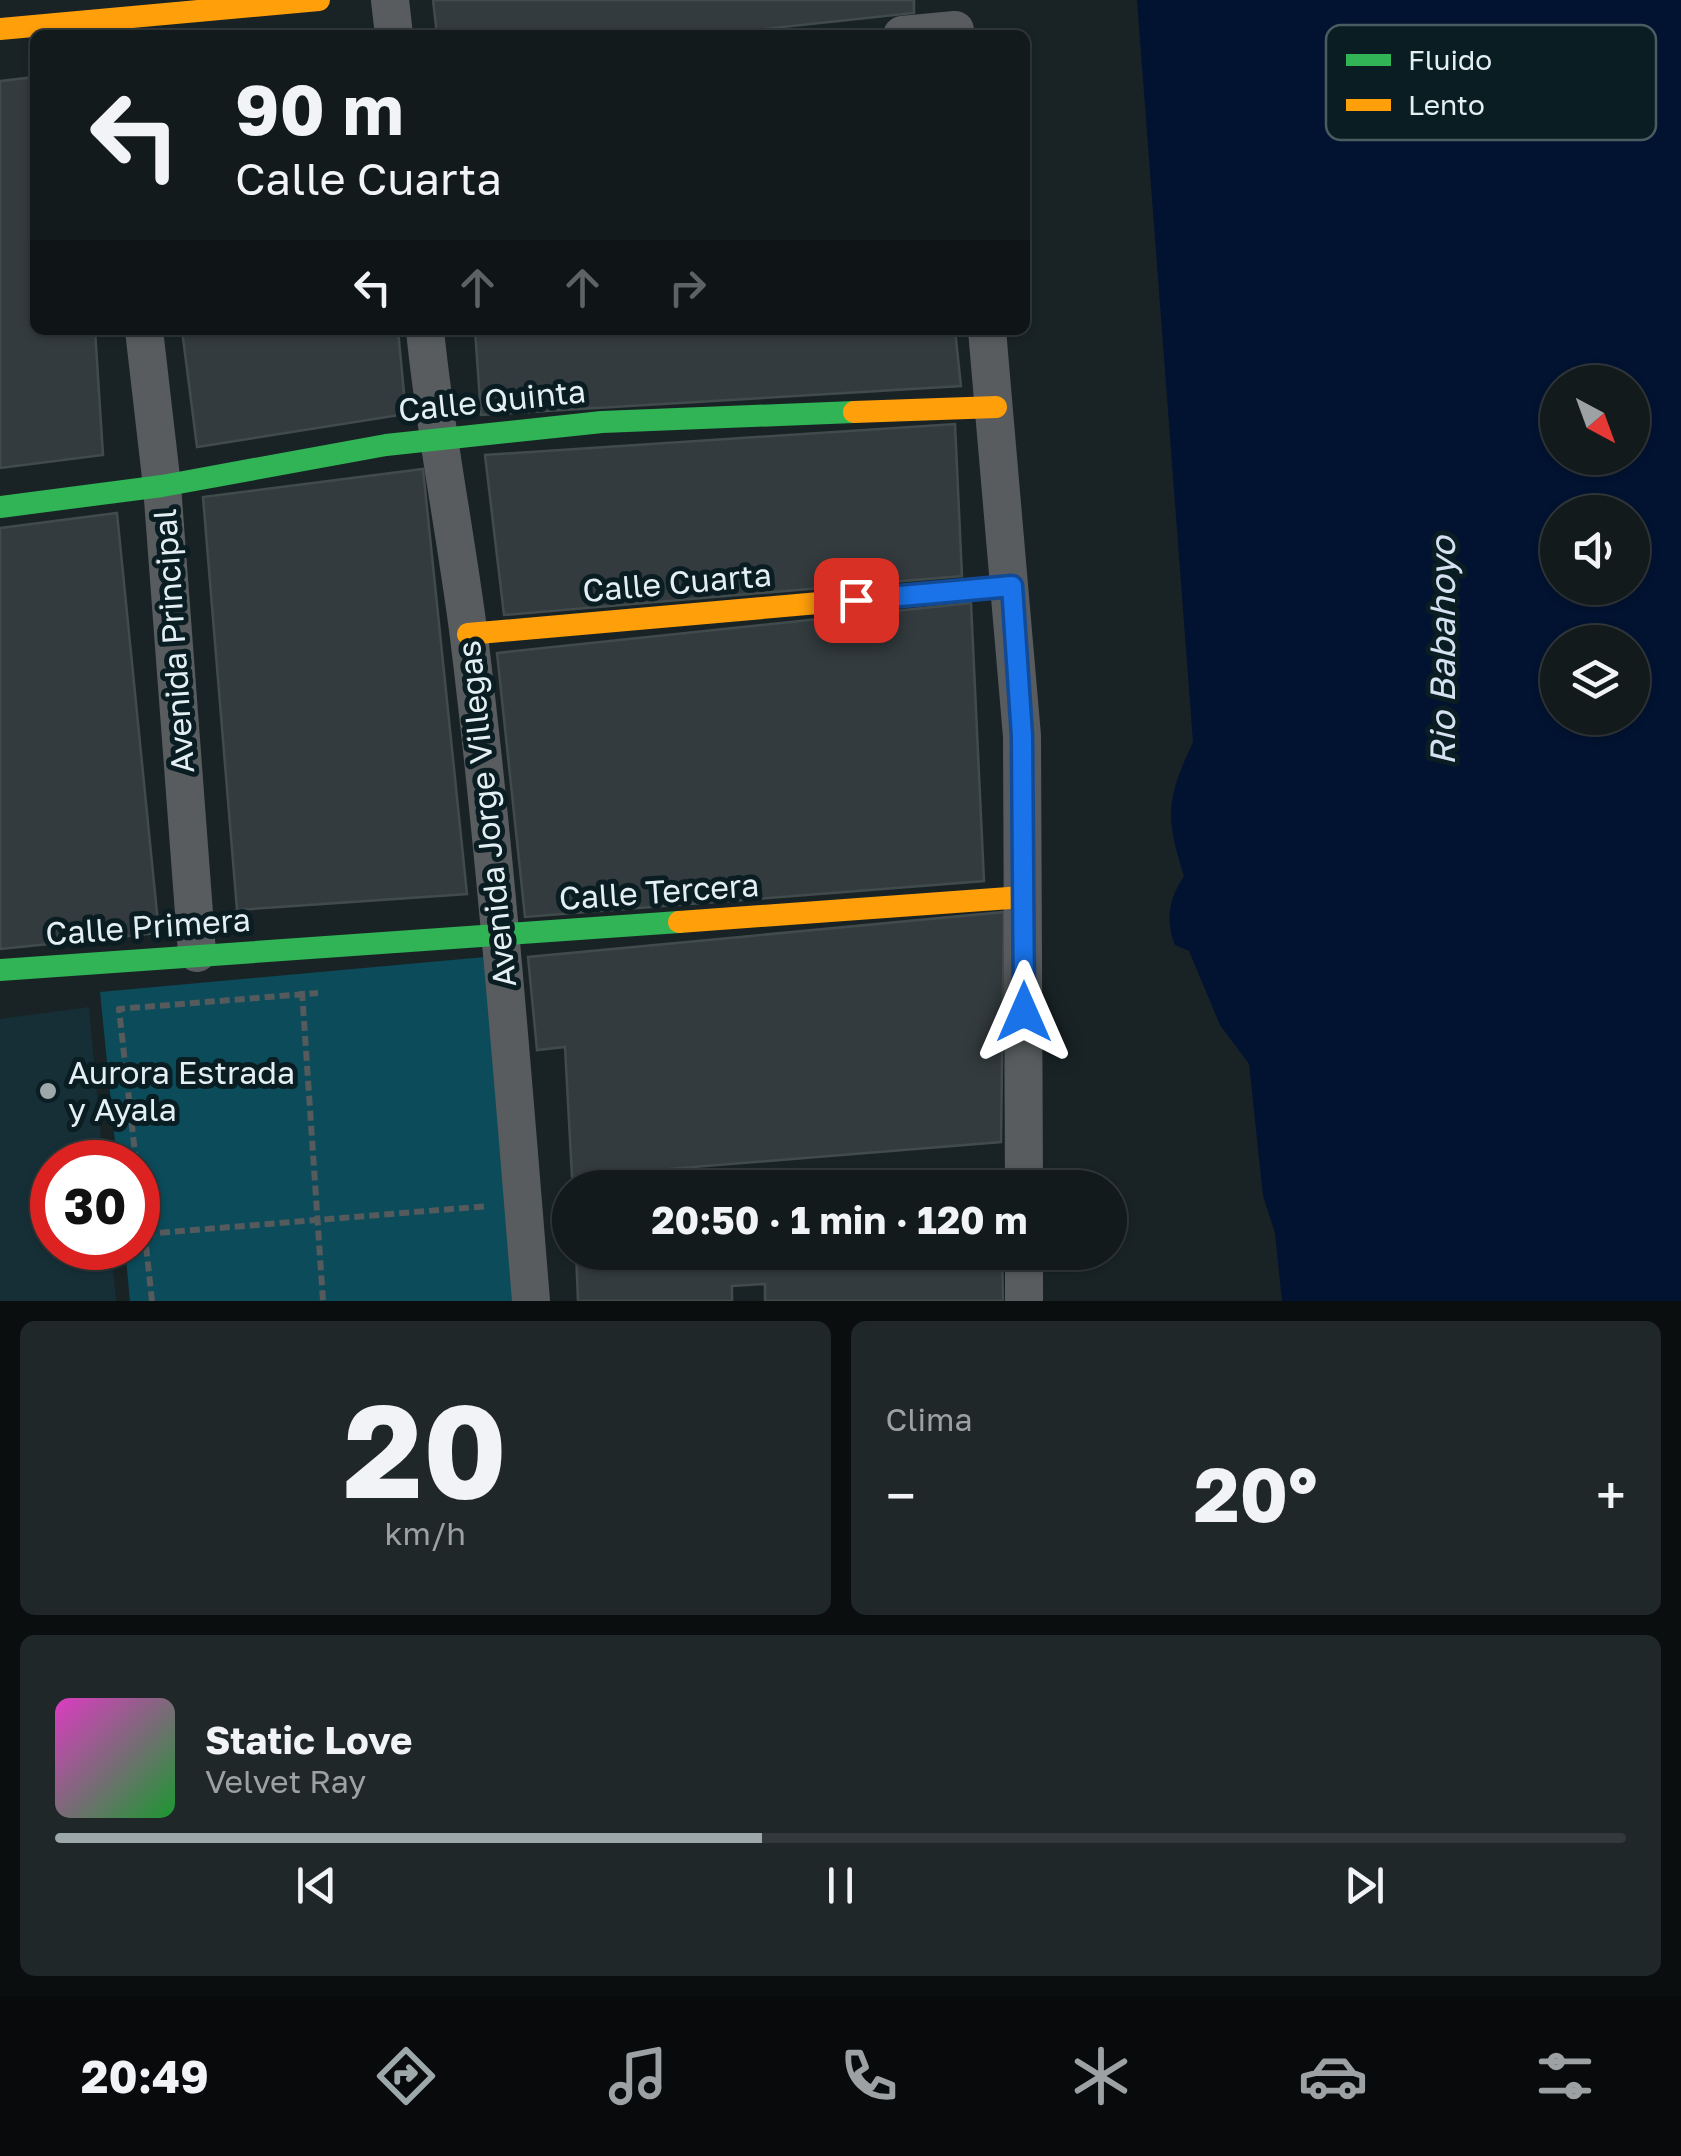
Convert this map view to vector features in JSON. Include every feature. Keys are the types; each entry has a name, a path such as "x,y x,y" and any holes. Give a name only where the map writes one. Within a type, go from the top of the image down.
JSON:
{"street":[{"path":"0,30 319,0"},
{"path":"390,0 393,30"},
{"path":"922,30 954,22"},
{"name":"Avenida Principal","path":"145,335 162,486 197,953"},
{"name":"Avenida Jorge Villegas","path":"425,335 436,441 468,634 501,936 532,1301"},
{"path":"989,335 1022,736 1024,1170"},
{"name":"Calle Quinta","path":"0,507 162,486 386,445 602,422 996,407"},
{"name":"Calle Cuarta","path":"468,634 1012,586"},
{"name":"Calle Tercera","path":"300,950 1023,897"},
{"name":"Calle Primera","path":"0,970 197,953 300,950"},
{"path":"1024,1270 1024,1301"}],"path":[{"path":"300,950 323,1301"},
{"path":"133,1140 118,1009 322,992"},
{"path":"489,1186 492,1224"},
{"path":"160,1233 490,1206"},
{"path":"149,1270 152,1301"}],"shaded area":[{"path":"485,957 516,1301 130,1301 127,1270 160,1270 160,1140 115,1140 100,992"},
{"name":"Aurora Estrada y Ayala","path":"89,1007 101,1140 30,1140 30,1270 113,1270 116,1301 0,1301 0,1019"}],"water":[{"name":"Rio Babahoyo","path":"1137,0 1681,0 1681,1301 1282,1301 1275,1233 1263,1196 1249,1064 1220,1025 1189,951 1175,945 1170,927 1172,901 1184,876 1171,823 1173,794 1193,742"}],"building":[{"path":"433,0 914,0 914,13 756,30 436,30"},
{"path":"30,78 30,335 95,335 103,455 0,468 0,81"},
{"path":"183,335 398,335 406,414 197,447"},
{"path":"475,335 956,335 961,386 481,415"},
{"path":"955,424 962,576 504,615 485,455"},
{"path":"423,469 467,894 237,910 203,497"},
{"path":"117,513 159,933 0,949 0,528"},
{"path":"971,603 984,881 525,917 497,653"},
{"path":"1004,912 1001,1142 658,1170 572,1170 565,1047 537,1050 528,957"},
{"path":"577,1270 1002,1270 1003,1301 765,1301 765,1284 732,1286 732,1301 578,1301"}],"traffic: fast":[{"path":"0,507 162,486 386,445 602,422 854,412"},
{"path":"0,970 679,922"}],"traffic: slow":[{"path":"0,29 319,0"},
{"path":"854,412 996,407"},
{"path":"468,634 1011,586"},
{"path":"679,922 1023,897"}],"place":[{"name":"Aurora Estrada y Ayala","path":"48,1091"}],"route":[{"path":"856,600 1012,586 1022,736 1024,1012"}]}
